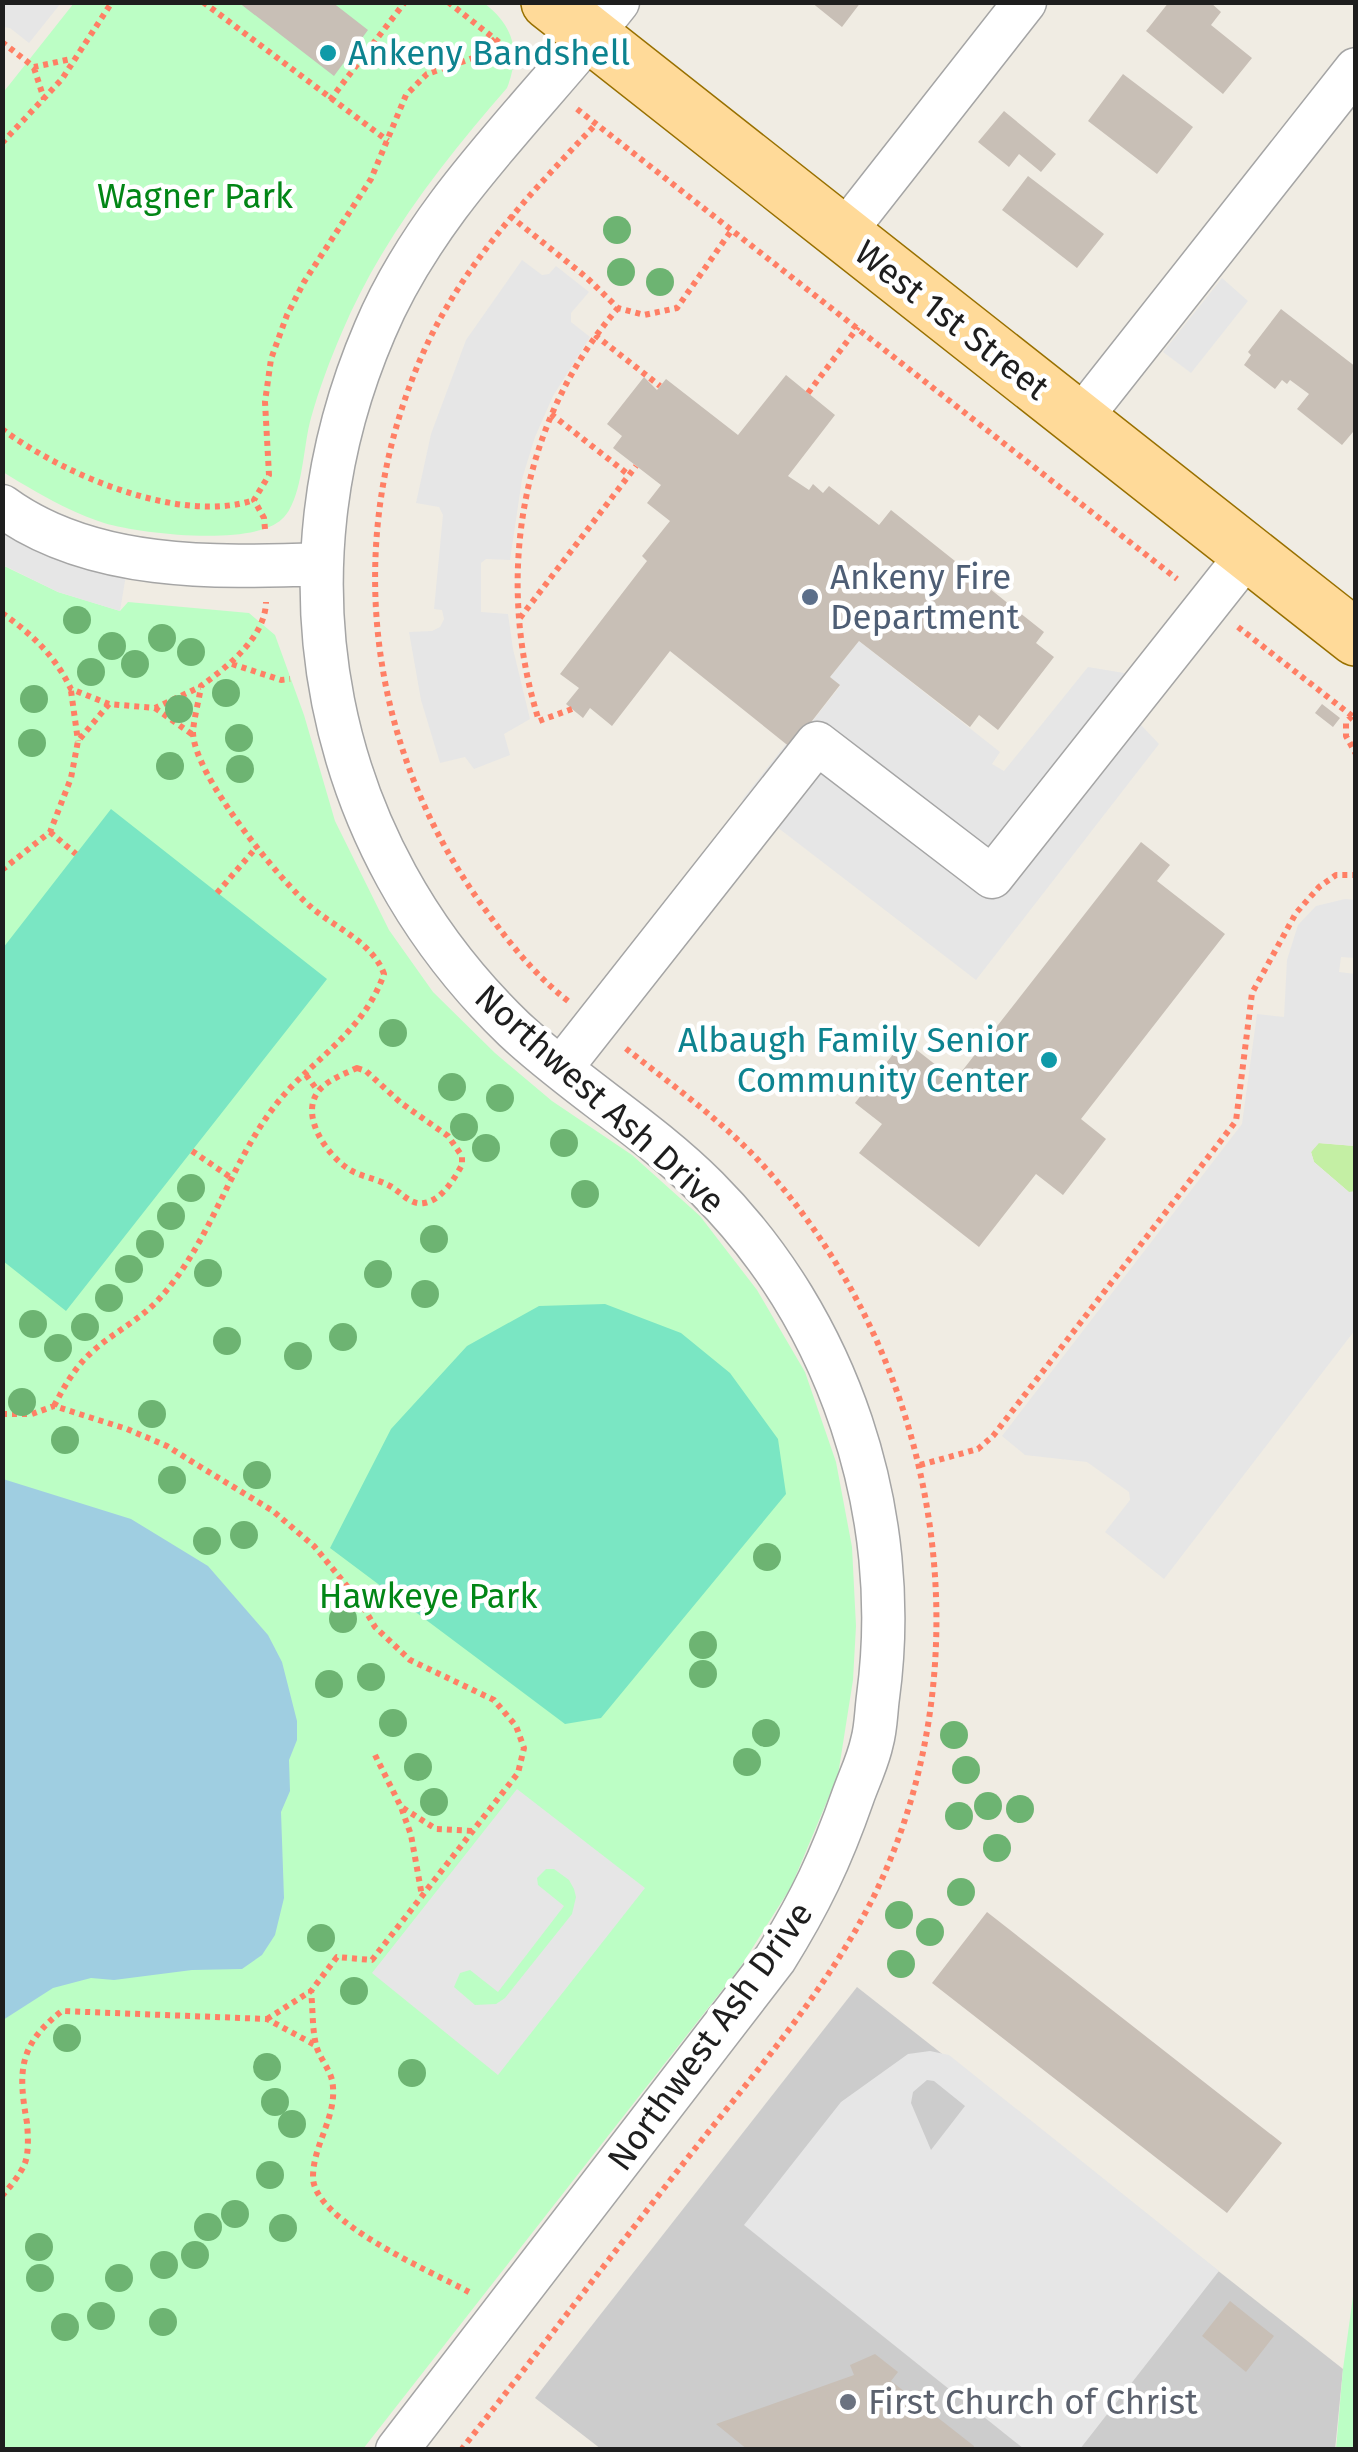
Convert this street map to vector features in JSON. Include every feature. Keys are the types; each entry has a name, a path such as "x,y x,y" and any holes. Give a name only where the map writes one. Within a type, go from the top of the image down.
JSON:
{"main road":[{"name":"West 1st Street","path":"549,2 604,19 843,234 1356,638"}],"street":[{"path":"843,234 1025,2"},
{"name":"Northwest Ash Drive","path":"397,2450 775,1959 813,1898 833,1855 872,1742 884,1660 884,1583 876,1511 859,1443 830,1365 796,1302 757,1245 707,1188 516,1031 465,978 418,916 380,846 350,775 332,703 321,625 320,564 328,480 347,400 376,325 413,257 456,198 604,19"},
{"path":"1079,420 1356,69"},
{"path":"2,506 76,542 129,557 191,564 320,564"},
{"path":"561,1068 817,743 992,877 1247,554"}],"path":[{"path":"2,143 62,79 72,58 112,2"},
{"path":"203,2 388,141"},
{"path":"330,100 405,2"},
{"path":"448,2 595,124 1354,718 1346,722 1346,736 1356,754"},
{"path":"2,429 40,456 88,480 149,498 233,507 254,500 269,474 265,402 271,359 287,315 371,179 406,95 427,74 473,58 495,39"},
{"path":"2,42 34,67 44,100"},
{"path":"34,67 72,58"},
{"path":"462,2450 760,2068 838,1959 874,1894 904,1822 923,1755 934,1682 936,1592 932,1528 920,1465 876,1336 812,1228 768,1171 714,1120 521,958 459,875 428,820 397,739 380,663 376,615 378,524 395,430 420,359 450,302 510,216 595,124"},
{"path":"510,216 618,308 644,315 677,308 731,231"},
{"path":"572,709 540,721 527,681 519,619 518,536 536,452 569,375 618,308"},
{"path":"808,393 858,327"},
{"path":"595,336 660,386"},
{"path":"552,414 630,475"},
{"path":"519,619 636,466"},
{"path":"71,690 109,704 155,708 202,686 232,664 266,614 264,518 254,500"},
{"path":"2,614 30,633 58,663 71,690 78,740 71,778 50,832 2,870"},
{"path":"193,736 202,686"},
{"path":"78,740 109,704"},
{"path":"54,1406 69,1376 94,1350 156,1302 172,1283 198,1244 230,1177 266,1120 292,1086 363,1017 384,974 372,952 311,907 255,849 208,772 193,736 155,708"},
{"path":"50,832 76,854"},
{"path":"218,893 255,849"},
{"path":"920,1465 978,1448 993,1436 1236,1121 1252,994 1261,975 1296,913 1318,887 1336,875 1356,876"},
{"path":"357,1068 366,1071 456,1144 462,1165 436,1198 423,1204 414,1203 383,1182 354,1172 328,1152 321,1140 315,1122 318,1090 357,1068"},
{"path":"306,1074 318,1090"},
{"path":"192,1151 230,1177"},
{"path":"2,1414 32,1414 54,1406 166,1446 273,1511 314,1546 361,1603 375,1627 410,1660 494,1700 516,1726 524,1748 518,1773 372,1960 337,1957 311,1992 267,2019"},
{"path":"375,1755 401,1806 422,1897"},
{"path":"401,1806 436,1829 475,1830"},
{"path":"311,1992 316,2046 332,2080 331,2115 318,2146 312,2180 322,2204 342,2223 478,2297 542,2346"},
{"path":"2,2196 26,2161 28,2135 20,2073 24,2056 45,2024 62,2011 267,2019 316,2046"}],"shaded area":[{"path":"3,2 61,3 29,43 3,27"},
{"path":"522,260 542,275 556,266 589,292 571,313 571,322 590,337 553,396 535,437 522,479 510,560 486,559 481,563 481,612 508,614 530,719 504,734 510,755 474,769 465,757 440,763 421,700 409,632 432,631 444,619 442,610 434,609 443,515 439,507 416,503 431,434 466,340"},
{"path":"1222,278 1248,301 1191,373 1163,352"},
{"path":"2,506 129,557 120,611 58,592 3,565"},
{"path":"859,641 1000,752 992,764 1004,771 1088,667 1124,673 1141,725 1159,744 976,980 742,800 786,744 792,747 840,686 830,677"},
{"path":"1356,900 1355,958 1341,957 1339,972 1355,974 1355,1146 1319,1143 1311,1152 1314,1162 1349,1192 1355,1191 1355,1330 1164,1579 1105,1532 1130,1500 1129,1492 1087,1462 1025,1455 1002,1436 1242,1124 1257,1014 1284,1017 1287,960 1298,925 1316,906"},
{"path":"517,1789 645,1888 498,2075 372,1973","holes":["546,1869 554,1869 574,1889 572,1914 505,1998 496,2004 475,2005 454,1987 460,1973 470,1970 498,1992 564,1906 538,1885 537,1878"]},
{"path":"857,1987 1343,2369 1335,2450 601,2449 535,2398"},
{"path":"930,2051 949,2055 1219,2271 1080,2449 1024,2449 744,2225 841,2102 908,2054","holes":["927,2080 934,2081 965,2106 931,2150 911,2103 913,2092"]}],"green space":[{"name":"Wagner Park","path":"74,3 484,3 502,21 512,41 514,63 507,88 415,204 358,298 318,396 294,499 282,519 268,528 196,536 121,527 65,507 3,472 2,94"},
{"name":"Hawkeye Park","path":"2,565 58,592 120,611 128,602 249,613 275,635 304,715 335,821 389,930 433,992 495,1053 552,1101 632,1155 700,1216 757,1290 805,1372 836,1462 852,1547 856,1626 853,1680 838,1775 791,1887 741,1966 363,2449 3,2449"},
{"path":"111,809 327,979 66,1311 3,1261 3,948"},
{"path":"1318,1143 1355,1146 1355,1191 1350,1193 1314,1162 1311,1152"},
{"path":"605,1304 681,1333 730,1373 778,1439 786,1494 601,1718 565,1724 330,1548 391,1429 467,1346 539,1306"},
{"path":"1355,2282 1355,2449 1336,2449 1343,2369"}],"water":[{"path":"3,1479 131,1519 208,1566 268,1635 282,1662 297,1721 297,1740 289,1760 290,1791 281,1812 284,1898 275,1935 262,1955 242,1969 192,1970 114,1980 91,1978 53,1988 3,2020"}],"building":[{"name":"Ankeny Bandshell","path":"238,2 332,2 368,30 334,76"},
{"path":"811,2 861,2 842,27"},
{"path":"1169,2 1210,2 1221,12 1211,25 1252,58 1223,94 1146,31"},
{"path":"1123,74 1193,127 1157,174 1088,121"},
{"path":"1004,111 1056,154 1041,172 1019,154 1009,167 978,142"},
{"path":"1028,176 1104,234 1077,268 1002,210"},
{"path":"1281,309 1356,367 1356,434 1353,432 1342,445 1297,409 1309,394 1290,380 1287,384 1282,380 1275,389 1244,365 1251,355 1248,352"},
{"name":"Ankeny Fire Department","path":"786,375 835,415 788,476 809,490 813,484 823,493 829,486 879,525 891,510 1044,632 1036,643 1054,657 998,730 979,715 970,727 859,641 830,677 840,685 791,748 670,651 612,726 590,708 583,718 566,704 579,688 560,674 647,561 642,556 670,521 647,503 661,485 613,448 622,436 607,424 644,377 657,390 666,379 738,435"},
{"path":"1322,704 1340,718 1333,727 1315,713"},
{"name":"Albaugh Family Senior Community Center","path":"1141,842 1170,865 1157,881 1225,934 1081,1119 1106,1139 1063,1195 1036,1174 979,1247 859,1153 882,1124 855,1103 904,1040 955,1080"},
{"path":"987,1912 1282,2143 1227,2213 932,1983"},
{"path":"1230,2301 1274,2336 1246,2372 1202,2336"},
{"name":"First Church of Christ","path":"875,2354 898,2372 891,2381 974,2446 973,2450 748,2450 716,2424 854,2375 850,2365"}],"place":[{"name":"Ankeny Bandshell","path":"328,53"},
{"name":"Ankeny Fire Department","path":"810,597"},
{"name":"Albaugh Family Senior Community Center","path":"1049,1060"},
{"name":"First Church of Christ","path":"848,2402"}]}
